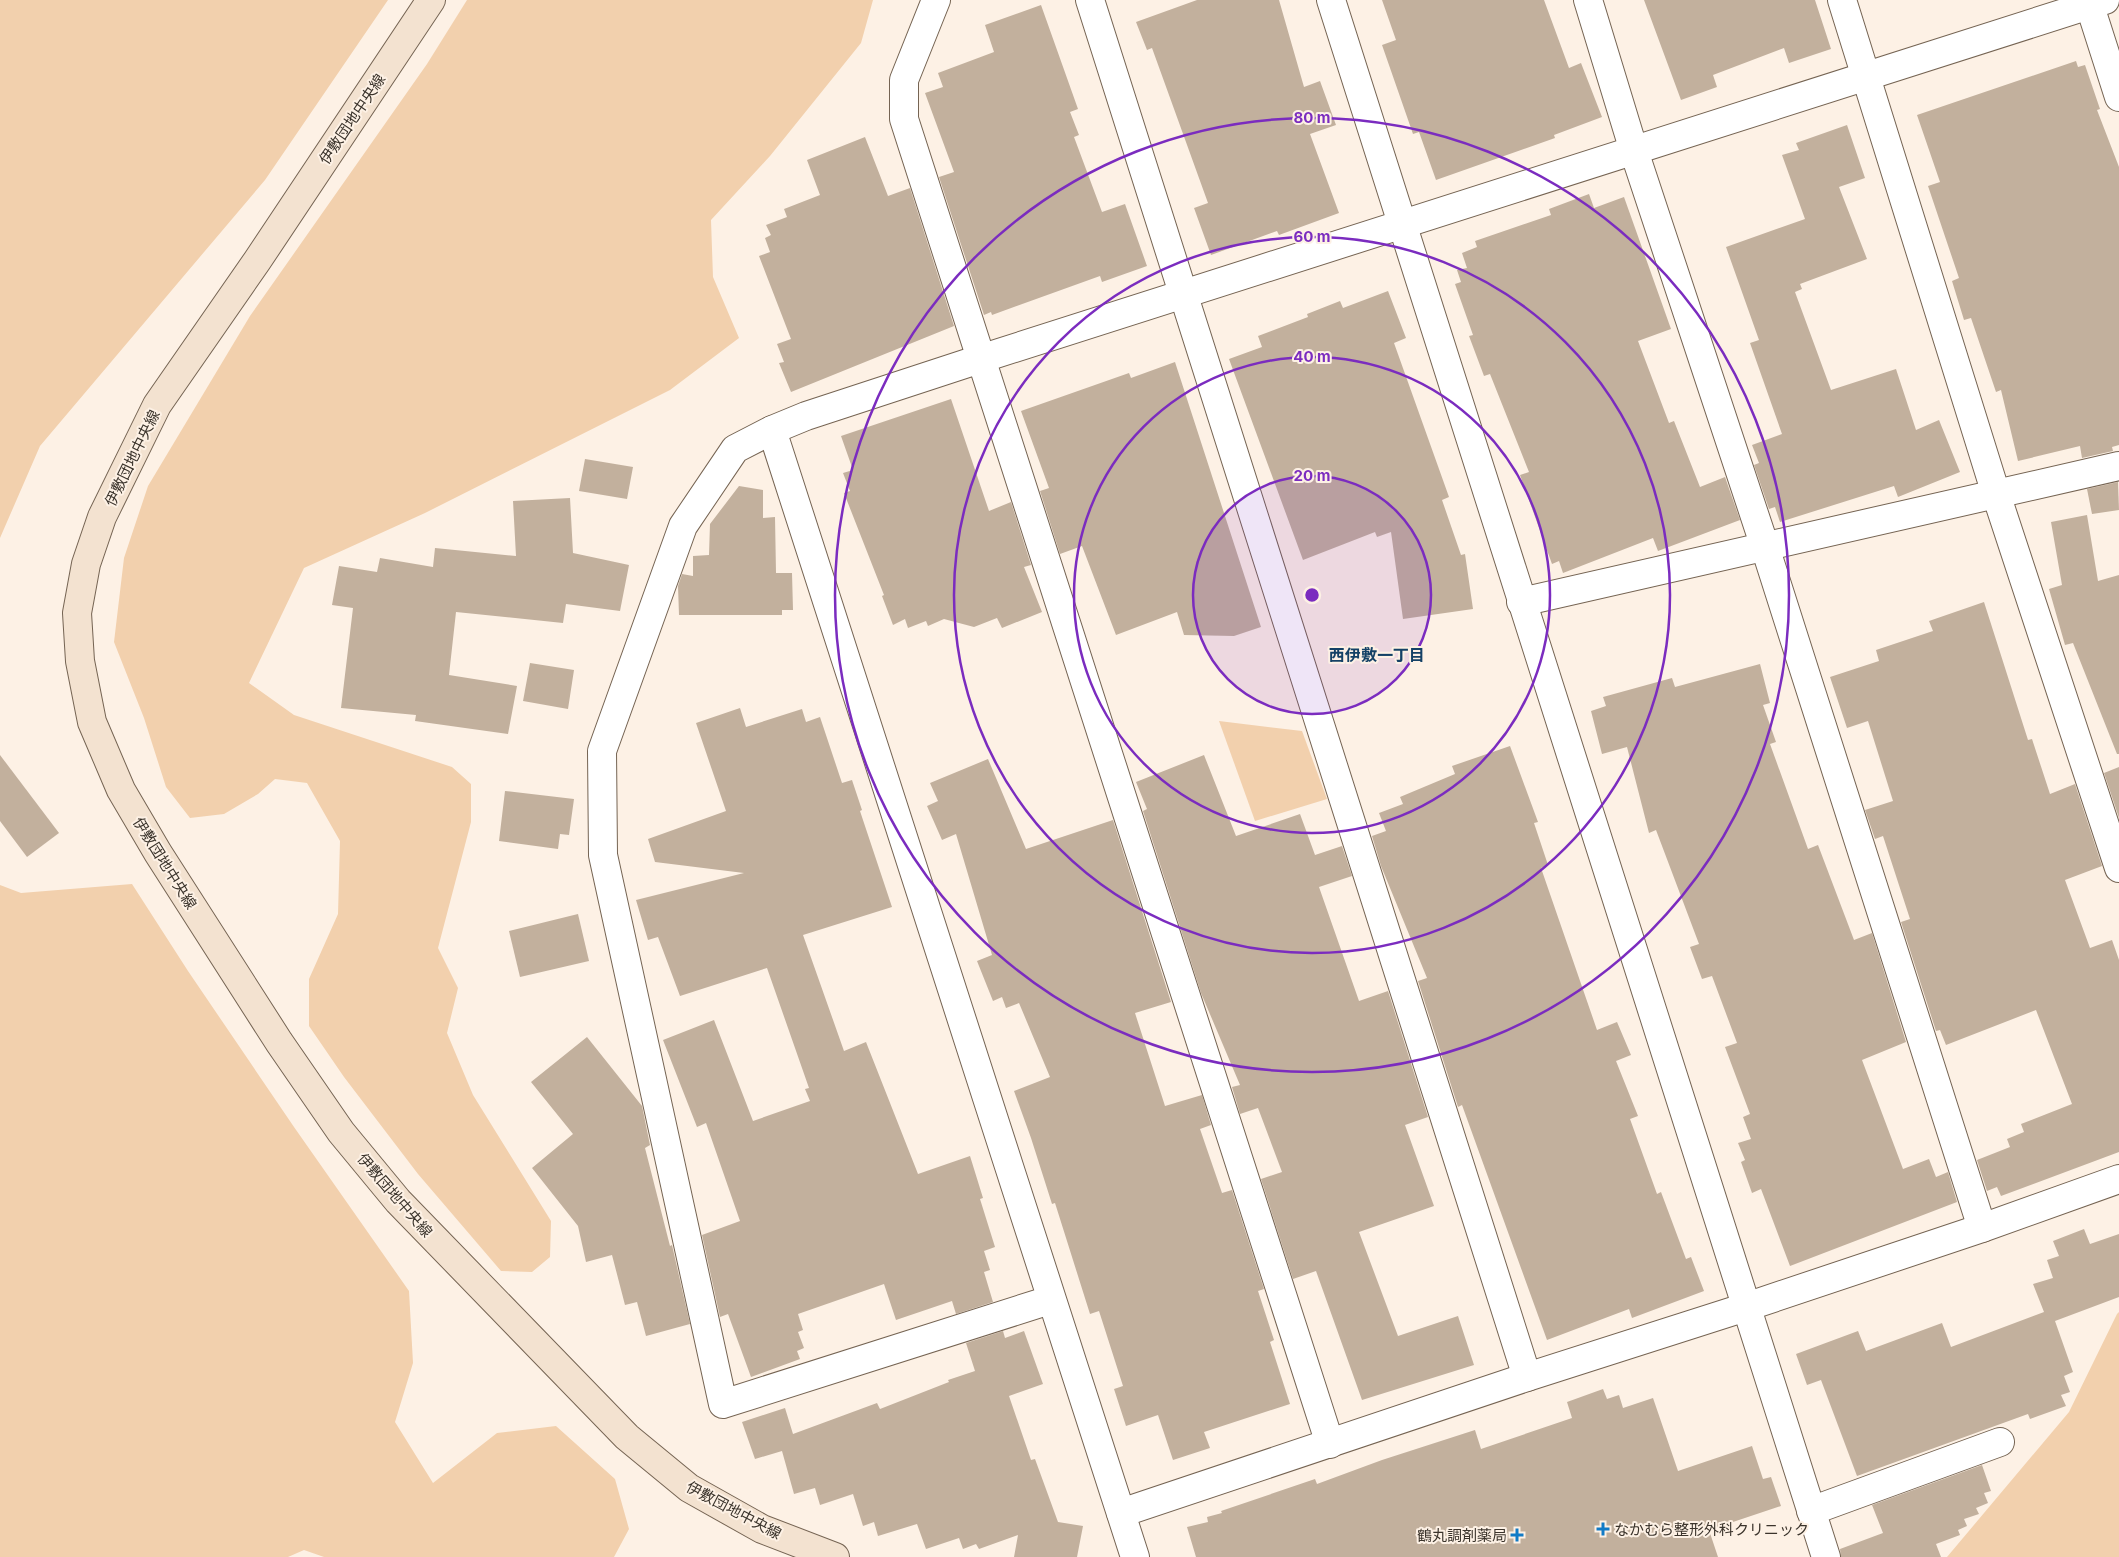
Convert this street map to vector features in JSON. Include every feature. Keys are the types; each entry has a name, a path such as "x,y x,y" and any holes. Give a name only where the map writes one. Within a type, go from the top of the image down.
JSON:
{"street":[{"name":"伊敷団地中央線","path":"431,0 262,253 157,405 102,517 86,564 77,613 80,661 92,722 121,790 168,870 279,1042 335,1124 398,1201 627,1437 689,1488 762,1528 835,1557"},
{"path":"936,0 904,80 904,119 1330,1444"},
{"path":"1090,0 1526,1377"},
{"path":"1331,0 1826,1557"},
{"path":"1588,0 1634,150 1765,547 1982,1228"},
{"path":"1842,0 1996,494 2119,868"},
{"path":"1050,1300 723,1404 603,855 602,751 683,526 735,449 772,430 806,416 2094,2 2119,97"},
{"path":"772,430 861,697 1050,1300 1135,1557"},
{"path":"1521,602 2119,466"},
{"path":"1121,1513 1526,1377 1746,1307 1982,1228 2119,1179"},
{"path":"1811,1511 2000,1442"}],"shaded area":[{"path":"0,0 388,0 265,180 40,446 0,538"},
{"path":"467,0 873,0 861,43 770,156 711,220 713,277 739,338 670,390 425,513 304,568 249,683 294,715 452,767 471,784 471,822 438,948 458,988 447,1033 473,1095 551,1221 550,1257 532,1272 501,1271 418,1174 344,1077 309,1026 309,979 338,914 340,841 307,783 275,779 258,794 224,814 190,818 166,787 144,718 114,642 124,558 148,486 250,316 427,64"},
{"path":"1219,721 1302,731 1327,799 1255,821"},
{"path":"132,884 188,971 294,1127 409,1291 413,1363 395,1422 433,1483 497,1433 556,1426 615,1479 629,1529 614,1557 324,1557 304,1550 288,1557 0,1557 0,885 21,893"},
{"path":"2119,1312 2119,1557 1947,1557 2069,1412"}],"building":[{"path":"1197,0 1279,0 1304,87 1320,81 1336,125 1310,134 1339,213 1279,235 1277,231 1211,255 1194,208 1208,203 1152,48 1147,50 1136,22"},
{"path":"1382,0 1544,0 1569,68 1581,63 1602,117 1554,135 1555,138 1436,180 1419,132 1413,134 1382,45 1396,40"},
{"path":"1644,0 1815,0 1831,49 1789,63 1784,48 1713,75 1717,87 1681,100"},
{"path":"1041,5 1078,109 1070,112 1079,135 1074,137 1102,212 1125,204 1147,266 1102,282 1100,276 992,315 991,312 984,315 939,177 954,172 925,93 943,87 938,73 994,52 985,25"},
{"path":"2076,61 2078,67 2085,65 2100,109 2097,110 2119,167 2119,445 2112,447 2113,451 2082,458 2080,446 2018,461 2001,390 1996,392 1971,318 1964,320 1952,281 1959,278 1928,186 1940,182 1917,115"},
{"path":"1847,125 1865,178 1839,187 1867,259 1800,284 1802,289 1795,292 1831,390 1896,369 1916,430 1939,420 1960,472 1898,497 1894,486 1780,522 1775,507 1769,509 1754,465 1759,463 1752,445 1782,434 1750,343 1759,340 1726,247 1805,219 1782,155 1799,150 1796,143"},
{"path":"865,137 888,196 910,188 954,326 791,392 779,363 784,362 777,344 791,339 759,256 770,252 765,238 771,235 766,225 787,217 784,209 820,195 807,160"},
{"path":"1589,194 1594,208 1624,197 1671,329 1638,341 1669,423 1674,421 1700,487 1725,477 1740,520 1658,551 1653,538 1563,573 1559,561 1552,564 1520,475 1529,472 1490,374 1484,376 1469,336 1473,335 1455,284 1461,282 1457,270 1467,268 1462,253 1477,247 1475,241 1551,215 1549,209"},
{"path":"1388,291 1406,338 1394,343 1449,497 1442,500 1461,555 1465,554 1473,609 1403,619 1391,532 1377,537 1375,532 1303,560 1229,359 1262,347 1258,336 1308,317 1307,314 1340,301 1343,308"},
{"path":"1175,362 1261,627 1234,636 1184,635 1177,612 1116,635 1082,546 1060,554 1040,491 1049,488 1021,411 1129,373 1131,378"},
{"path":"951,399 989,511 1011,502 1031,565 1024,567 1042,612 1002,628 997,618 974,627 944,619 928,626 926,621 908,628 905,619 893,625 882,596 884,595 844,493 850,491 843,473 853,470 841,436"},
{"path":"585,459 633,467 627,499 579,491"},
{"path":"2118,482 2119,510 2092,514 2087,489"},
{"path":"739,486 763,490 763,518 775,517 776,573 792,573 793,610 782,610 782,615 679,615 678,586 682,574 693,576 693,556 709,555 710,524"},
{"path":"570,498 573,553 629,565 620,611 566,604 563,623 456,612 449,675 517,686 508,734 415,721 416,715 341,708 353,608 332,605 339,566 377,572 380,558 433,567 435,548 516,556 513,501"},
{"path":"2087,515 2098,581 2119,575 2119,754 2117,754 2073,643 2065,645 2049,589 2062,585 2051,522"},
{"path":"1984,602 2028,740 2032,739 2050,794 2075,784 2102,866 2065,880 2090,948 2112,940 2119,960 2119,1152 2001,1196 1997,1187 1987,1191 1977,1160 2010,1147 2007,1139 2024,1132 2021,1124 2072,1104 2036,1010 1946,1045 1940,1030 1936,1031 1901,922 1910,919 1883,836 1875,839 1865,810 1893,801 1868,721 1847,728 1830,677 1879,661 1876,650 1933,631 1929,621"},
{"path":"530,663 574,670 568,709 523,701"},
{"path":"1760,664 1770,703 1763,705 1776,742 1770,744 1808,849 1818,845 1854,940 1872,933 1906,1042 1862,1060 1903,1169 1929,1159 1936,1177 1948,1172 1957,1202 1790,1266 1761,1189 1752,1193 1741,1162 1745,1160 1738,1143 1751,1139 1743,1117 1750,1114 1725,1047 1737,1043 1712,976 1702,979 1690,947 1699,944 1656,830 1649,833 1627,747 1602,754 1591,711 1606,706 1603,697 1672,678 1675,687"},
{"path":"740,708 746,727 802,709 806,722 820,717 842,783 852,780 862,810 860,811 892,907 803,935 844,1051 866,1042 918,1174 970,1156 983,1198 980,1199 995,1247 984,1251 990,1270 984,1272 993,1302 956,1314 952,1301 896,1320 884,1284 798,1314 803,1330 798,1332 804,1348 797,1351 800,1359 751,1377 728,1314 720,1317 702,1235 740,1221 706,1123 697,1127 663,1040 714,1020 753,1121 810,1101 805,1089 809,1088 767,968 680,996 658,937 648,940 636,900 744,873 655,862 648,839 726,811 696,723"},
{"path":"1510,746 1538,822 1534,823 1548,865 1541,868 1597,1030 1617,1022 1631,1055 1616,1061 1638,1116 1630,1119 1657,1194 1661,1192 1686,1259 1691,1257 1704,1291 1632,1318 1629,1309 1547,1340 1462,1105 1458,1107 1418,981 1427,978 1381,866 1372,836 1386,831 1379,813 1403,804 1400,797 1455,774 1452,766"},
{"path":"0,755 59,833 27,857 0,821"},
{"path":"1204,755 1236,836 1300,814 1315,855 1342,846 1352,876 1319,887 1359,1001 1388,991 1428,1117 1405,1125 1434,1206 1359,1232 1398,1336 1458,1316 1474,1365 1362,1400 1316,1271 1293,1279 1261,1179 1282,1172 1258,1108 1240,1114 1232,1087 1240,1085 1201,993 1143,811 1147,809 1136,782"},
{"path":"988,759 1026,849 1113,820 1171,1002 1135,1013 1165,1106 1202,1095 1211,1125 1200,1129 1222,1193 1232,1190 1264,1289 1258,1291 1274,1340 1270,1342 1290,1404 1204,1432 1210,1448 1173,1460 1158,1415 1126,1426 1114,1389 1123,1386 1099,1311 1090,1314 1055,1203 1052,1204 1014,1091 1050,1077 1019,1003 1006,1008 1002,997 993,1001 977,961 992,955 956,834 942,840 927,806 938,801 930,783"},
{"path":"2119,767 2119,818 2104,773"},
{"path":"505,791 574,799 569,835 560,834 558,849 499,841"},
{"path":"578,914 589,961 520,977 509,931"},
{"path":"587,1037 642,1106 650,1145 645,1148 670,1246 672,1245 690,1324 646,1336 637,1302 625,1305 612,1255 586,1262 578,1226 532,1168 573,1134 531,1082"},
{"path":"2084,1229 2090,1244 2119,1234 2119,1297 2055,1321 2073,1372 2064,1376 2070,1392 2061,1395 2066,1406 2030,1419 2028,1414 1857,1476 1821,1380 1807,1385 1796,1354 1858,1331 1866,1351 1942,1323 1951,1347 2044,1312 2033,1284 2053,1278 2047,1260 2059,1256 2053,1241"},
{"path":"1003,1331 1005,1338 1024,1331 1043,1384 1009,1396 1031,1460 1035,1459 1058,1522 1083,1526 1077,1557 1014,1557 1018,1535 979,1549 976,1544 963,1549 959,1538 926,1549 917,1524 878,1536 874,1522 863,1526 853,1494 820,1505 815,1488 794,1494 782,1451 755,1459 742,1422 785,1408 793,1434 877,1403 880,1409 949,1382 948,1380 975,1371 966,1343"},
{"path":"1603,1389 1607,1399 1619,1395 1623,1408 1653,1398 1678,1471 1752,1446 1763,1479 1771,1477 1781,1506 1709,1530 1718,1557 1196,1557 1187,1527 1208,1522 1207,1517 1222,1513 1221,1511 1315,1479 1317,1484 1382,1460 1475,1430 1481,1449 1572,1418 1567,1402"},
{"path":"1982,1465 1991,1491 1984,1493 1988,1503 1976,1508 1979,1514 1964,1519 1967,1526 1958,1530 1960,1535 1936,1544 1941,1557 1841,1557 1840,1549 1883,1533 1872,1505"}],"place":[{"name":"なかむら整形外科クリニック","path":"1603,1529"},
{"name":"鶴丸調剤薬局","path":"1517,1535"}],"district":[{"name":"西伊敷一丁目","path":"1377,655"}]}
